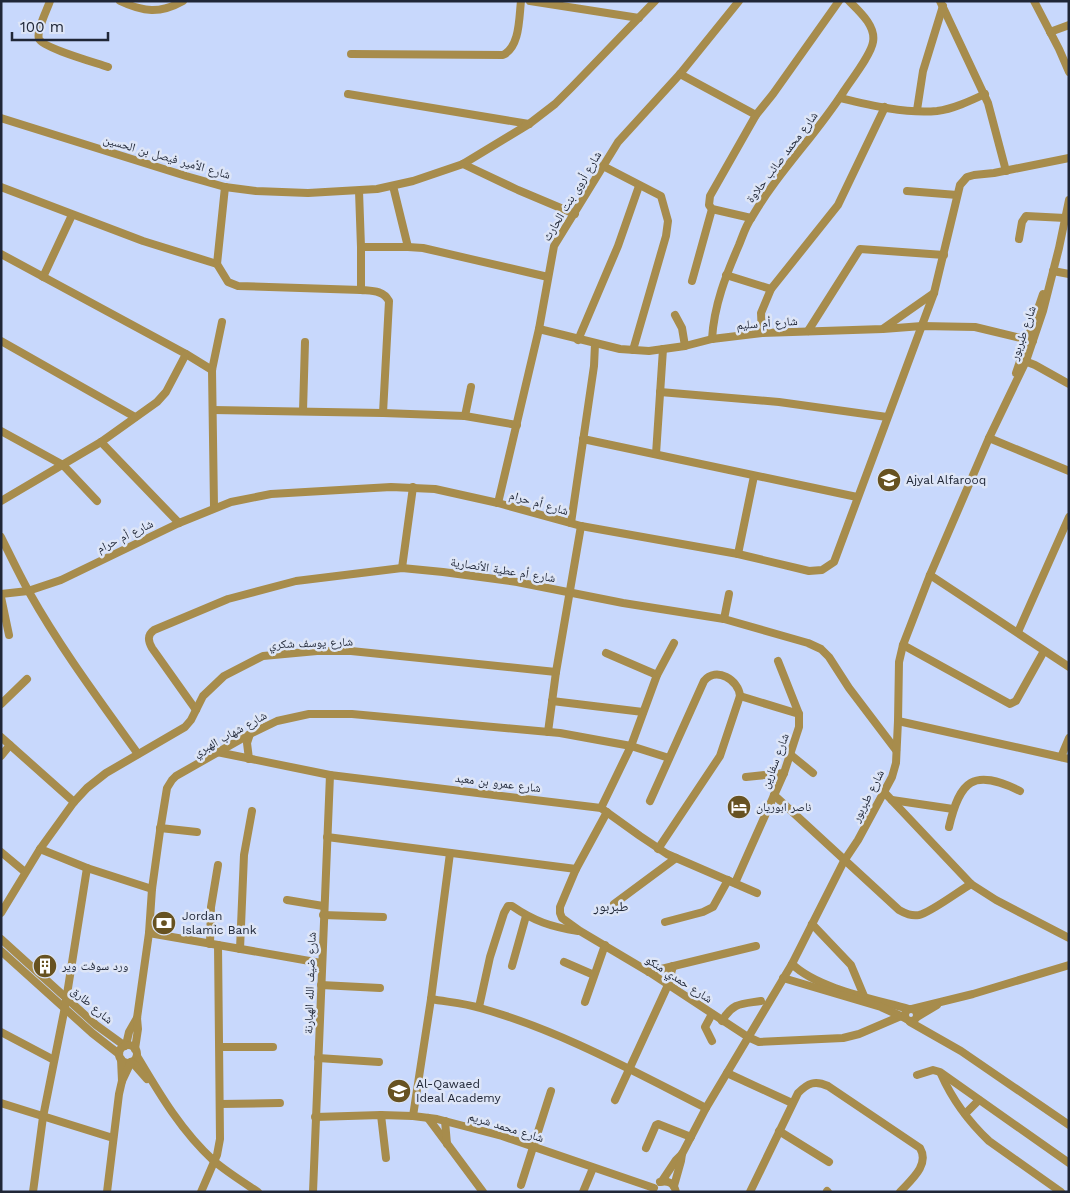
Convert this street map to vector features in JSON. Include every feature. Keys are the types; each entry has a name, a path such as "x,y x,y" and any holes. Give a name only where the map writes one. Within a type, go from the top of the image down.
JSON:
{"street":[{"path":"50,1 40,30 39,39 41,42 61,52 108,67"},
{"path":"120,1 146,10 156,11 166,9 183,1"},
{"path":"350,54 502,55 510,50 515,39 521,1"},
{"path":"530,1 572,4 639,18"},
{"name":"شارع الأمير فيصل بن الحسين","path":"1,118 186,176 225,186 280,192 323,193 359,191 393,186 463,164 529,124 566,93 655,1"},
{"name":"شارع أروى بنت الحارث","path":"498,503 539,329 554,246 618,142 680,74 739,1"},
{"path":"692,281 711,205 756,115 774,94 839,1"},
{"name":"شارع محمد صائب حلاوة","path":"712,339 716,310 726,275 751,218 840,98 870,50 873,42 870,26 849,1"},
{"path":"1034,1 1069,72"},
{"path":"942,4 985,94 1006,171"},
{"path":"917,110 925,63 942,4"},
{"path":"1050,32 1069,25"},
{"path":"680,74 756,115"},
{"path":"348,94 529,124"},
{"path":"840,98 885,107 936,111 985,94"},
{"path":"762,333 761,313 771,289 838,206 885,107"},
{"path":"907,191 957,195 960,186 968,177 1069,158"},
{"path":"463,164 575,214"},
{"path":"603,166 639,186 658,193 663,199 668,221 668,230 633,350"},
{"path":"225,186 217,264 228,282 234,286 361,290 381,292 386,295 388,301 383,413"},
{"path":"393,186 408,246"},
{"path":"578,340 618,246 639,186"},
{"path":"1,187 142,241 217,264"},
{"path":"359,191 361,290"},
{"name":"شارع أم حرام","path":"1,596 61,580 214,507 271,494 391,487 435,489 498,503 581,526 738,554 809,571 827,568 834,562 934,293 957,195"},
{"name":"شارع طبربور","path":"675,1189 682,1154 690,1137 792,964 844,861 884,792 895,768 899,662 902,645 930,575 1022,363 1031,338 1040,301 1052,274 1069,202"},
{"path":"711,205 751,218"},
{"path":"43,277 72,215"},
{"path":"1019,239 1022,222 1026,216 1066,218"},
{"path":"361,248 408,246 440,251 548,277"},
{"path":"808,331 860,249 944,255"},
{"path":"1,254 212,370"},
{"path":"1052,274 1069,274"},
{"path":"726,275 771,289"},
{"path":"883,329 934,293"},
{"path":"675,315 683,332 684,346"},
{"path":"214,507 212,370 222,322"},
{"name":"شارع أم سليم","path":"539,329 620,350 649,351 684,346 712,339 762,333 922,326 955,326 1012,332 1031,338"},
{"path":"1,341 135,417"},
{"path":"304,411 305,342"},
{"path":"571,523 596,344"},
{"path":"656,454 662,349"},
{"path":"1,501 101,442 164,395 186,354"},
{"path":"1022,363 1069,384"},
{"path":"465,416 471,387"},
{"path":"660,392 769,401 887,417"},
{"path":"213,410 465,416 517,425"},
{"path":"1,431 63,465 97,501"},
{"path":"989,438 1069,470"},
{"path":"584,439 857,498"},
{"path":"101,442 179,523"},
{"path":"738,554 754,476"},
{"path":"402,568 413,487"},
{"path":"1018,632 1069,517"},
{"path":"548,732 568,592 581,526"},
{"path":"1,537 28,590 87,684 138,754"},
{"name":"شارع أم عطية الأنصارية","path":"196,710 152,648 148,639 151,632 228,599 296,581 402,568 486,577 724,620 808,643 821,648 829,657 854,695 896,750"},
{"path":"930,575 1069,667"},
{"path":"724,620 729,594"},
{"path":"1,596 9,635"},
{"name":"شارع حمدي منكو","path":"674,643 657,675 632,746 560,907 562,918 580,931 649,972 722,1021 759,1042 843,1038 910,1018 941,1002"},
{"path":"902,645 1010,704 1016,702 1044,651"},
{"name":"شارع يوسف شكري","path":"1,913 40,849 74,802 87,788 100,777 180,731 188,723 208,691 224,676 255,659 270,655 317,651 351,651 556,672"},
{"path":"606,653 657,675"},
{"path":"778,661 799,714"},
{"path":"650,801 702,684 707,678 716,675 728,678 738,686 740,696 720,756 658,848"},
{"path":"1,704 28,679"},
{"path":"740,696 799,714"},
{"path":"552,700 643,712"},
{"name":"شارع شهاب الهبري","path":"122,1081 133,1057 138,1029 137,1018 149,933 160,828 169,783 176,776 268,724 289,717 321,713 394,717 548,732 632,746"},
{"name":"شارع سفارين","path":"665,922 703,912 713,907 731,882 774,795 791,755 799,731 799,714"},
{"path":"898,721 1069,759"},
{"path":"249,759 247,742 250,734"},
{"path":"1,737 74,802"},
{"path":"1060,757 1069,738"},
{"path":"1,756 10,745"},
{"path":"632,746 669,758"},
{"name":"شارع عمرو بن معبد","path":"218,752 330,775 604,810 658,848 676,858 757,892"},
{"path":"791,755 813,773"},
{"path":"746,777 784,772"},
{"name":"شارع ضيف الله الهبارنة","path":"312,1192 330,775"},
{"path":"949,827 964,786 971,782 981,780 996,781 1020,791"},
{"path":"884,792 971,884 996,900 1069,938"},
{"path":"774,795 899,910 913,915 924,914 971,884"},
{"path":"892,800 954,809"},
{"path":"240,949 244,855 252,811"},
{"path":"160,828 197,832"},
{"path":"327,837 576,869"},
{"path":"40,849 87,868 152,890"},
{"path":"1,852 25,872"},
{"path":"413,1116 431,999 450,853"},
{"path":"614,904 676,858"},
{"path":"201,1192 214,1162 220,1139 220,1047 211,908 218,865"},
{"path":"33,1192 43,1117 65,1007 87,868"},
{"path":"287,900 323,906"},
{"path":"479,1007 490,957 508,906 512,906 526,916 549,925 580,931"},
{"path":"323,915 383,917"},
{"path":"512,966 526,916"},
{"path":"812,924 851,965 864,996"},
{"path":"149,933 322,963"},
{"name":"شارع طارق","path":"1,939 96,1025 125,1046 133,1057 125,1062 1,951"},
{"path":"585,1002 605,945"},
{"path":"649,972 756,946"},
{"path":"564,962 594,975"},
{"path":"792,964 813,980 917,1012 910,1018"},
{"path":"1069,965 974,994 910,1009 905,1013 930,1032 961,1050 1069,1125"},
{"path":"615,1100 668,985 673,966"},
{"path":"783,978 881,1007 910,1018"},
{"path":"321,985 380,988"},
{"path":"431,999 479,1007 551,1034 629,1069 706,1108"},
{"path":"722,1021 728,1011 736,1005 761,1001"},
{"path":"712,1014 705,1027 712,1041"},
{"name":"شارع شهاب الهبري","path":"120,1056 121,1049 125,1046 129,1032 137,1018"},
{"path":"1,1032 54,1060"},
{"path":"220,1047 273,1047"},
{"path":"106,1192 122,1081 120,1056"},
{"path":"133,1057 180,1124 214,1162 258,1192"},
{"path":"318,1058 379,1062"},
{"path":"917,1075 933,1070 940,1072 1069,1163"},
{"path":"940,1072 951,1094 965,1114 989,1140 1061,1192"},
{"path":"727,1073 792,1103"},
{"path":"750,1192 798,1093 809,1084 816,1082 821,1083 917,1145 923,1155 923,1163 900,1192"},
{"path":"521,1185 551,1091"},
{"path":"965,1114 979,1100"},
{"path":"1,1103 113,1138"},
{"path":"220,1104 280,1104"},
{"path":"381,1115 386,1158"},
{"name":"شارع محمد شريم","path":"315,1117 381,1115 413,1116 445,1121 534,1147 653,1190"},
{"path":"428,1118 483,1192"},
{"path":"445,1121 448,1144"},
{"path":"646,1148 658,1124 690,1137"},
{"path":"779,1131 829,1162"},
{"name":"شارع طبربور","path":"662,1182 682,1154"},
{"path":"583,1192 593,1168"},
{"path":"653,1190 662,1182 670,1182 675,1189 682,1192"}],"place":[{"name":"Ajyal Alfarooq","path":"889,480"},
{"name":"ناصر ابوريان","path":"739,807"},
{"name":"Jordan Islamic Bank","path":"164,923"},
{"name":"ورد سوفت وير","path":"45,966"},
{"name":"Al-Qawaed Ideal Academy","path":"399,1091"}],"district":[{"name":"طبربور","path":"611,906"}]}
